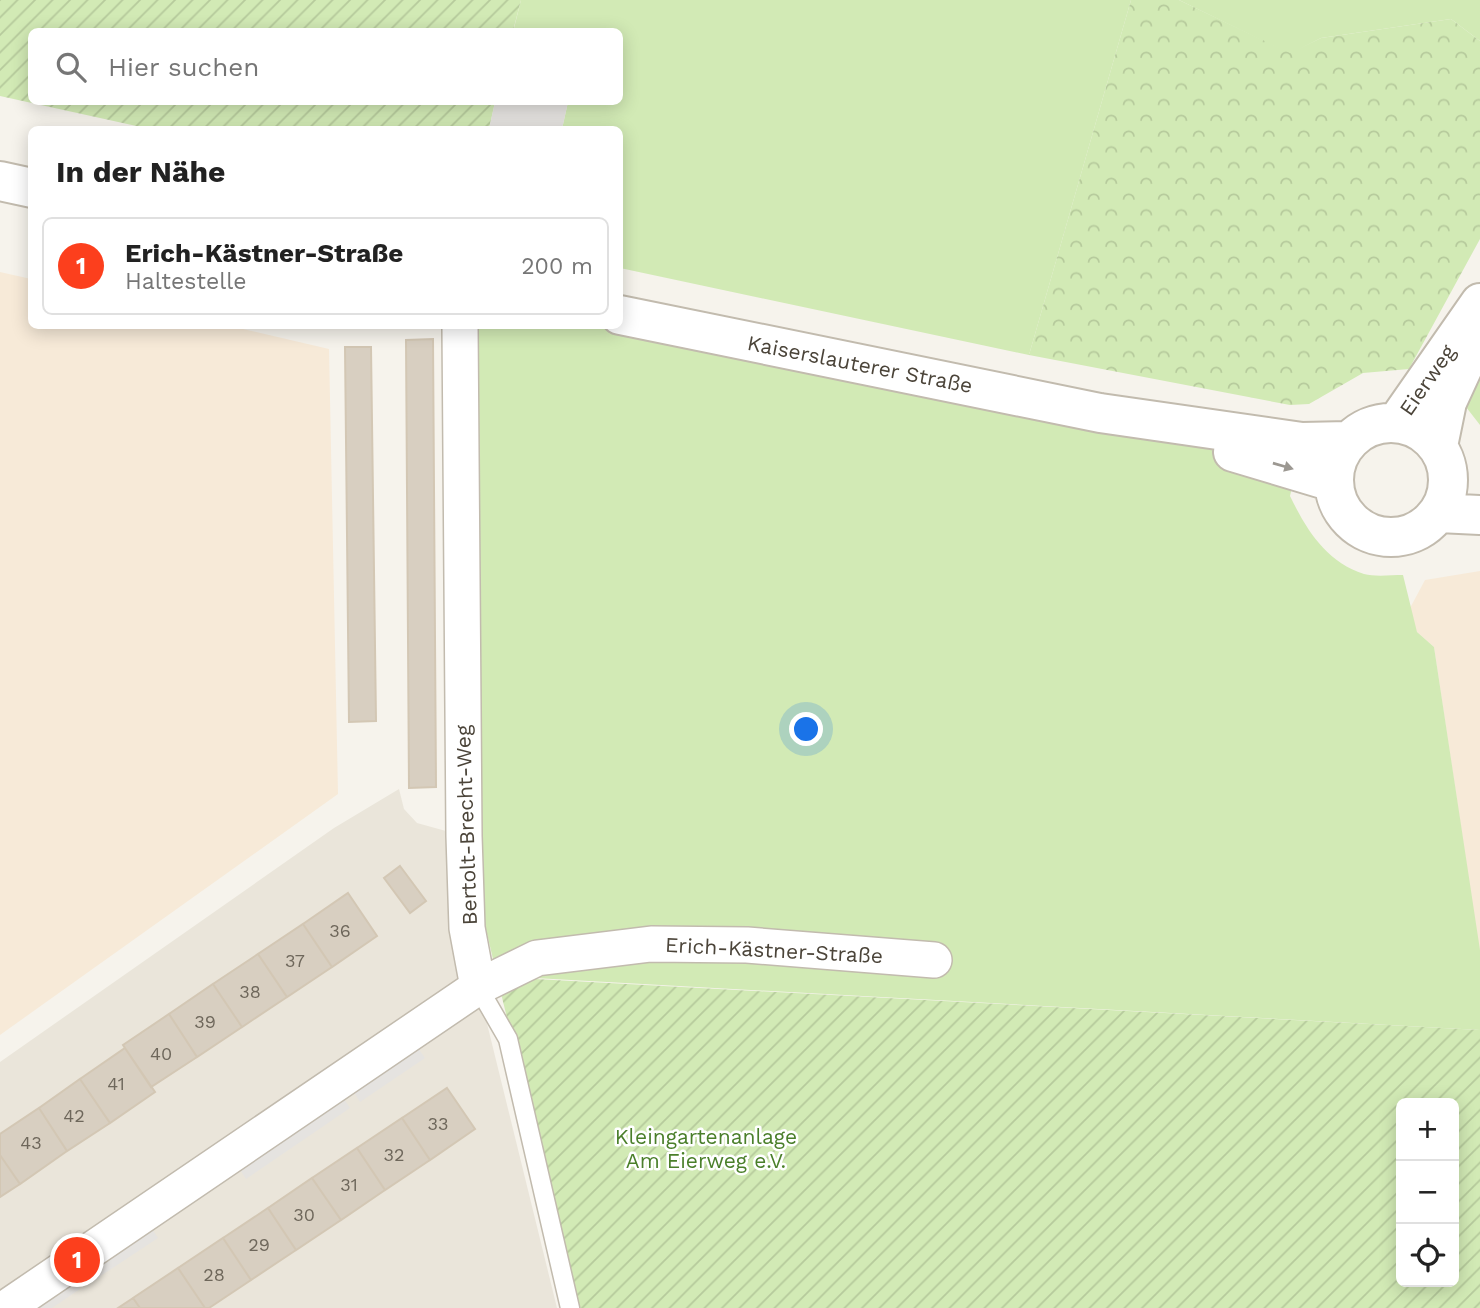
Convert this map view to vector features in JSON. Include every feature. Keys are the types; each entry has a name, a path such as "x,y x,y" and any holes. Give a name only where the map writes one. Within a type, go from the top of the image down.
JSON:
{"street":[{"path":"0,181 28,187"},
{"name":"Eierweg","path":"1397,422 1480,303"},
{"name":"Kaiserslauterer Straße","path":"623,316 1100,413 1302,442 1348,442"},
{"name":"Bertolt-Brecht-Weg","path":"460,329 464,836 467,928 478,987"},
{"name":"Eierweg","path":"1455,467 1447,402 1480,331"},
{"name":"Kaiserslauterer Straße","path":"1100,413 1333,482"},
{"path":"1397,422 1413,426 1427,435 1455,467 1446,499 1429,524 1402,537 1382,537 1363,531 1348,518 1337,501 1333,482 1340,453 1348,442 1362,430 1397,422"},
{"path":"1439,513 1480,515"},
{"name":"Erich-Kästner-Straße","path":"6,1308 478,987 537,958 651,944 747,945 934,960"}],"lane":[{"name":"Bertolt-Brecht-Weg","path":"478,987 508,1039 570,1308"}],"shaded area":[{"path":"494,105 567,105 563,126 490,126"},
{"path":"0,272 28,278 28,329 243,329 329,349 338,794 0,1035"},
{"path":"1480,571 1480,955 1434,647 1417,632 1409,610 1425,580"},
{"path":"399,789 404,809 417,823 464,836 479,991 557,1308 0,1308 0,1062 334,828"},
{"path":"413,1041 425,1058 360,1102 349,1084"},
{"path":"339,1091 350,1108 246,1179 235,1162"},
{"path":"146,1220 158,1238 93,1281 81,1263"},
{"path":"69,1272 80,1289 52,1308 14,1308"}],"green space":[{"path":"0,0 521,0 514,28 28,28 28,102 0,96"},
{"path":"521,0 1131,0 1029,355 623,269 623,126 563,126 567,105 623,105 623,28 514,28"},
{"path":"1131,0 1179,0 1290,53 1321,38 1451,19 1480,41 1480,239 1409,369 1363,373 1309,404 1290,405 1029,355"},
{"path":"1179,0 1480,0 1480,41 1451,19 1321,38 1290,54"},
{"path":"41,105 494,105 490,126 136,126"},
{"path":"623,327 1010,394 1296,470 1290,496 1310,532 1328,553 1351,569 1364,574 1403,575 1417,632 1434,647 1480,950 1480,1030 497,976 464,836 466,329 623,329"},
{"path":"1480,372 1480,425 1466,407"},
{"name":"Kleingartenanlage Am Eierweg e.V.","path":"497,977 1480,1030 1480,1308 578,1308"}],"building":[{"path":"433,339 436,787 409,788 406,340"},
{"path":"345,347 371,347 376,721 349,722"},
{"path":"400,866 426,901 410,913 384,878"},
{"path":"348,893 377,936 332,967 303,924"},
{"path":"303,924 332,967 287,997 258,954"},
{"path":"258,954 287,997 242,1027 213,984"},
{"path":"213,984 242,1027 197,1057 169,1014"},
{"path":"169,1014 197,1057 151,1087 123,1045"},
{"path":"125,1048 155,1092 110,1123 80,1079"},
{"path":"80,1079 110,1123 67,1151 39,1108"},
{"path":"447,1088 475,1129 430,1160 402,1118"},
{"path":"39,1108 67,1151 20,1184 0,1155 0,1134"},
{"path":"402,1118 430,1160 385,1190 357,1148"},
{"path":"357,1148 385,1190 341,1220 312,1178"},
{"path":"0,1155 20,1184 0,1197"},
{"path":"312,1178 341,1220 296,1250 268,1208"},
{"path":"268,1208 296,1250 251,1280 223,1238"},
{"path":"223,1238 251,1280 205,1308 178,1268"},
{"path":"178,1268 205,1308 140,1308 133,1298"},
{"path":"133,1298 140,1308 118,1308"}],"place":[{"name":"Erich-Kästner-Straße","path":"77,1260"}]}
